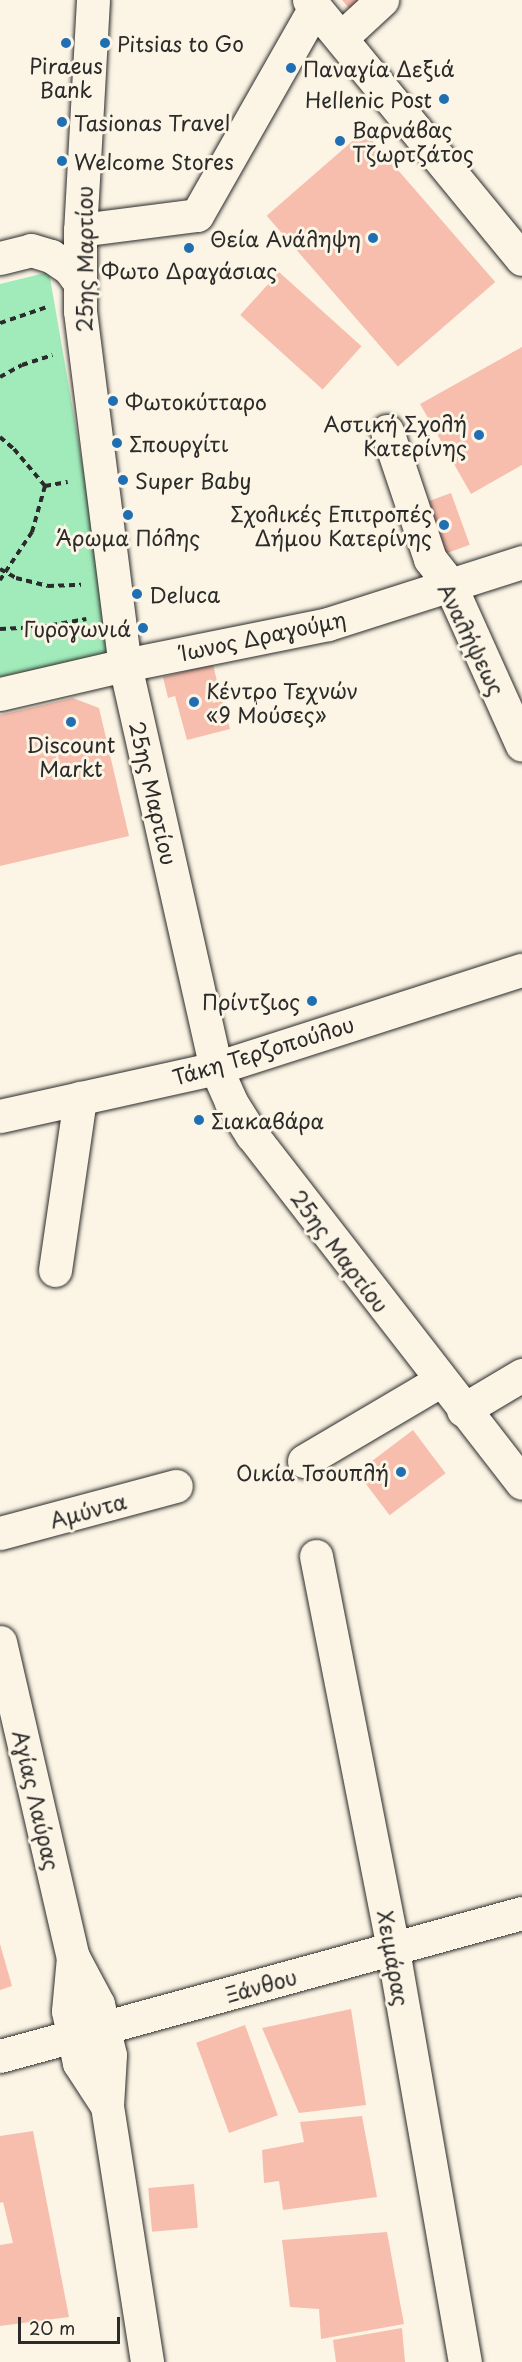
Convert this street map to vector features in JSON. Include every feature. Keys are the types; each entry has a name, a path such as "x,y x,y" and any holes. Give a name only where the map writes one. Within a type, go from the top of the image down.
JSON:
{"street":[{"name":"25ης Μαρτίου","path":"93,0 80,230 80,293 125,665 216,1068 231,1102 252,1135 440,1382 522,1483"},
{"path":"341,38 382,0"},
{"path":"80,230 197,215 312,3 519,248"},
{"path":"0,258 31,250 51,256 69,268 80,293"},
{"name":"Αναλήψεως","path":"387,431 430,559 450,585 522,745"},
{"name":"Ίωνος Δραγούμη","path":"0,694 125,665 328,624 522,562"},
{"name":"Τάκη Τερζοπούλου","path":"0,1116 216,1068 522,970"},
{"path":"55,1270 80,1098"},
{"path":"463,1410 522,1375"},
{"path":"304,1461 440,1382"},
{"name":"Αμύντα","path":"0,1533 176,1486"},
{"name":"Χειμάρας","path":"316,1556 393,1950 465,2362"},
{"name":"Αγίας Λαύρας","path":"0,1642 73,1957 98,2004 88,2032 110,2055 107,2106 147,2362"},
{"name":"Ξάνθου","path":"0,2056 522,1913"}],"path":[{"path":"0,323 80,293"},
{"path":"0,377 22,365 63,353"},
{"path":"0,437 15,449 45,486 32,532 0,580"},
{"path":"0,569 16,578 48,586 89,584"},
{"path":"0,628 41,627 118,614"}],"green space":[{"path":"49,272 115,652 0,677 0,284"}],"building":[{"path":"342,0 369,0 354,14"},
{"name":"Θεία Ανάληψη","path":"364,131 495,282 398,367 267,216"},
{"path":"279,272 361,346 323,389 240,315"},
{"name":"Αστική Σχολή Κατερίνης","path":"522,347 522,465 471,494 420,404"},
{"name":"Σχολικές Επιτροπές Δήμου Κατερίνης","path":"451,493 470,545 437,557 418,505"},
{"name":"Κέντρο Τεχνών «9 Μούσες»","path":"213,664 219,690 210,692 213,703 222,700 230,729 187,740 175,696 168,698 163,677"},
{"path":"73,698 99,708 129,836 0,866 0,715"},
{"name":"Οικία Τσουπλή","path":"413,1430 445,1473 390,1515 357,1472"},
{"path":"0,1944 12,1986 0,1990"},
{"path":"351,2009 366,2105 299,2113 262,2028"},
{"path":"245,2025 278,2115 229,2133 196,2043"},
{"path":"362,2116 377,2197 283,2210 279,2181 264,2183 262,2150 304,2142 300,2122"},
{"path":"33,2131 69,2317 0,2326 0,2245 13,2243 3,2202 0,2203 0,2136"},
{"path":"194,2184 198,2228 152,2232 148,2188"},
{"path":"387,2232 404,2324 321,2339 319,2309 290,2307 282,2240"},
{"path":"402,2328 405,2362 336,2362 333,2340"}],"place":[{"name":"Piraeus Bank","path":"66,43"},
{"name":"Pitsias to Go","path":"105,43"},
{"name":"Παναγία Δεξιά","path":"291,68"},
{"name":"Hellenic Post","path":"444,99"},
{"name":"Tasionas Travel","path":"62,122"},
{"name":"Βαρνάβας Τζωρτζάτος","path":"340,141"},
{"name":"Welcome Stores","path":"62,161"},
{"name":"Θεία Ανάληψη","path":"373,238"},
{"name":"Φωτο Δραγάσιας","path":"189,248"},
{"name":"Φωτοκύτταρο","path":"113,401"},
{"name":"Αστική Σχολή Κατερίνης","path":"479,435"},
{"name":"Σπουργίτι","path":"117,443"},
{"name":"Super Baby","path":"123,480"},
{"name":"Άρωμα Πόλης","path":"128,515"},
{"name":"Σχολικές Επιτροπές Δήμου Κατερίνης","path":"444,525"},
{"name":"Deluca","path":"137,594"},
{"name":"Γυρογωνιά","path":"143,628"},
{"name":"Κέντρο Τεχνών «9 Μούσες»","path":"194,702"},
{"name":"Discount Markt","path":"71,722"},
{"name":"Πρίντζιος","path":"312,1001"},
{"name":"Σιακαβάρα","path":"199,1120"},
{"name":"Οικία Τσουπλή","path":"401,1472"}]}
